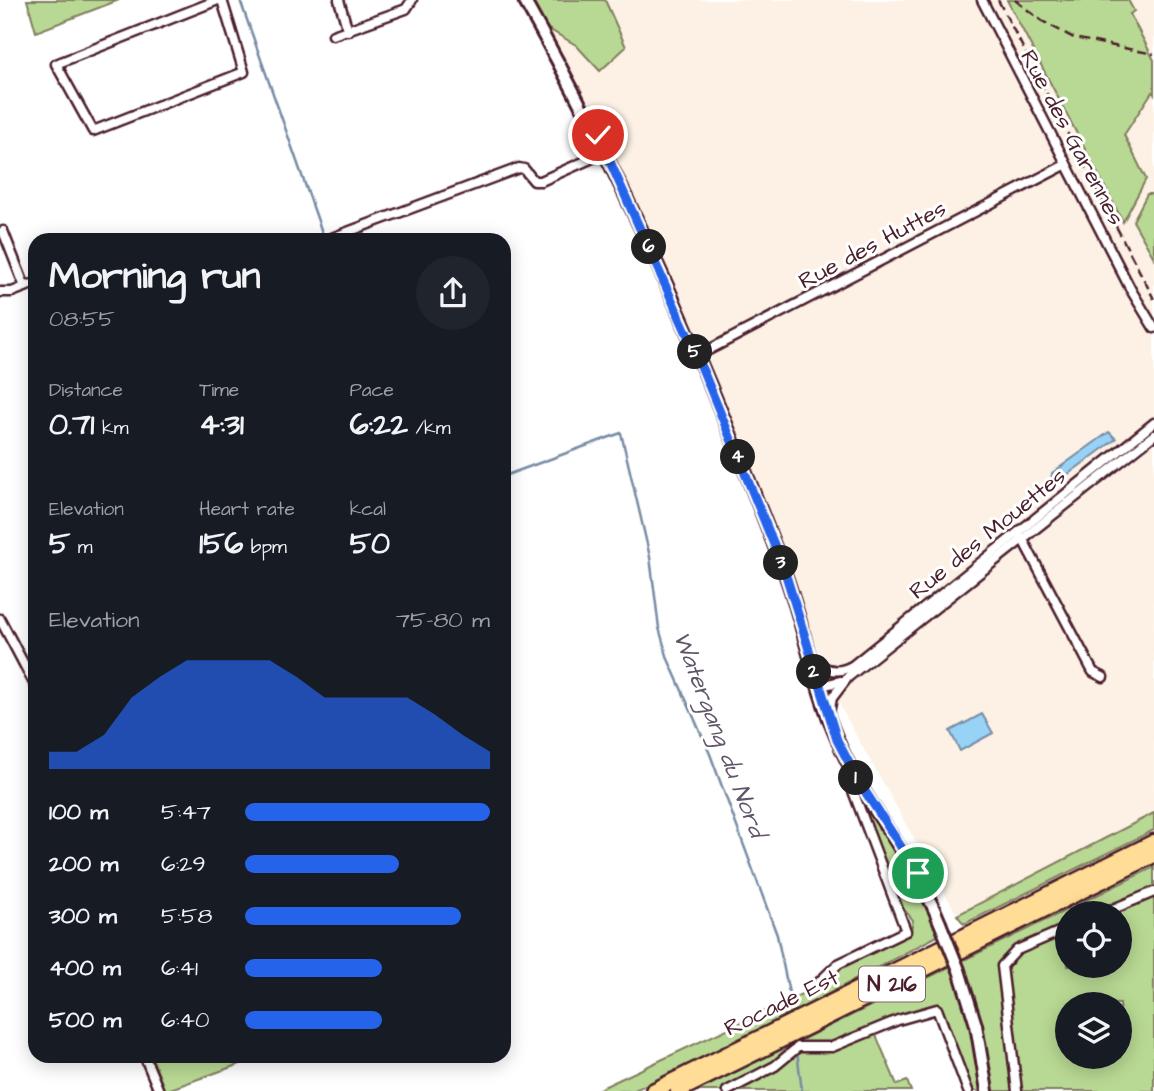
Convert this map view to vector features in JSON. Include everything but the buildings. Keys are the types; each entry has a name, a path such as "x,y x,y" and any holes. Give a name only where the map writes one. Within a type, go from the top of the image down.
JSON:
{"highway":[{"name":"Rocade Est","path":"653,1091 1108,865 1154,839"},
{"name":"Rocade Est","path":"678,1091 1154,855"}],"main road":[{"path":"524,0 606,152 697,356 784,569 829,720 855,776 912,863 940,923 959,970 976,1024 987,1091"}],"street":[{"path":"220,0 244,72 93,131 56,64 220,0"},
{"path":"339,0 348,31"},
{"path":"333,35 408,8 412,0"},
{"name":"Rue des Garennes","path":"982,0 1065,164 1154,328"},
{"path":"343,233 519,169 524,169 534,181 541,181 606,152"},
{"name":"Rue des Huttes","path":"697,356 1065,164"},
{"path":"0,292 26,287 2,231"},
{"name":"Rue des Mouettes","path":"1021,536 1154,423"},
{"name":"Rue des Mouettes","path":"825,685 845,674 1154,435"},
{"path":"1021,536 1093,672 1102,677"},
{"path":"0,619 3,631 28,673"},
{"path":"809,653 824,667 845,674"},
{"path":"815,674 825,685 822,698"},
{"name":"Rue des Mouettes","path":"829,720 832,698 845,674"},
{"path":"810,991 838,964 906,931 852,788 851,781 855,776"},
{"path":"1132,901 1154,892"},
{"path":"1017,1091 1002,966 1017,950 1055,934"},
{"path":"727,1091 775,1066 798,1047 832,1047 898,1020 937,1009 968,1091"},
{"path":"147,1063 159,1091"}],"shaded area":[{"path":"532,0 1154,0 1154,844 961,922 842,710 683,307 609,144"}],"green space":[{"path":"27,0 119,0 36,32"},
{"path":"530,0 605,0 626,47 600,71 576,45 545,27"},
{"path":"1007,0 1128,0 1134,11 1130,14 1154,60 1154,94 1152,92 1124,135 1146,179 1123,222"},
{"path":"1147,194 1154,194 1154,258 1133,221"},
{"path":"856,787 904,858 941,934 770,1025 633,1091 595,1091 821,985 838,968 910,935 913,920 901,906"},
{"path":"1154,813 1154,830 964,924 957,915"},
{"path":"1154,867 1154,1091 974,1091 939,1003 873,1028 897,1085 907,1081 911,1091 697,1091 1055,916 1055,978 1132,978 1132,901 1085,901"},
{"path":"154,1063 243,1063 165,1091"}],"water":[{"path":"1109,432 1116,439 1056,483 1051,483 1052,473"},
{"path":"982,714 993,733 960,751 950,731"}],"waterway":[{"name":"Watergang du Nord","path":"240,0 322,233"},
{"name":"Watergang du Nord","path":"511,473 621,433 650,557 659,628 668,659 710,754 777,935 791,1003"},
{"name":"Watergang du Nord","path":"797,1052 802,1091"}],"railway":[{"path":"998,0 1154,299"},
{"path":"1015,0 1042,21 1074,38 1154,54"}],"route":[{"path":"598,135 697,356 784,569 837,740 859,782 918,873"}]}
